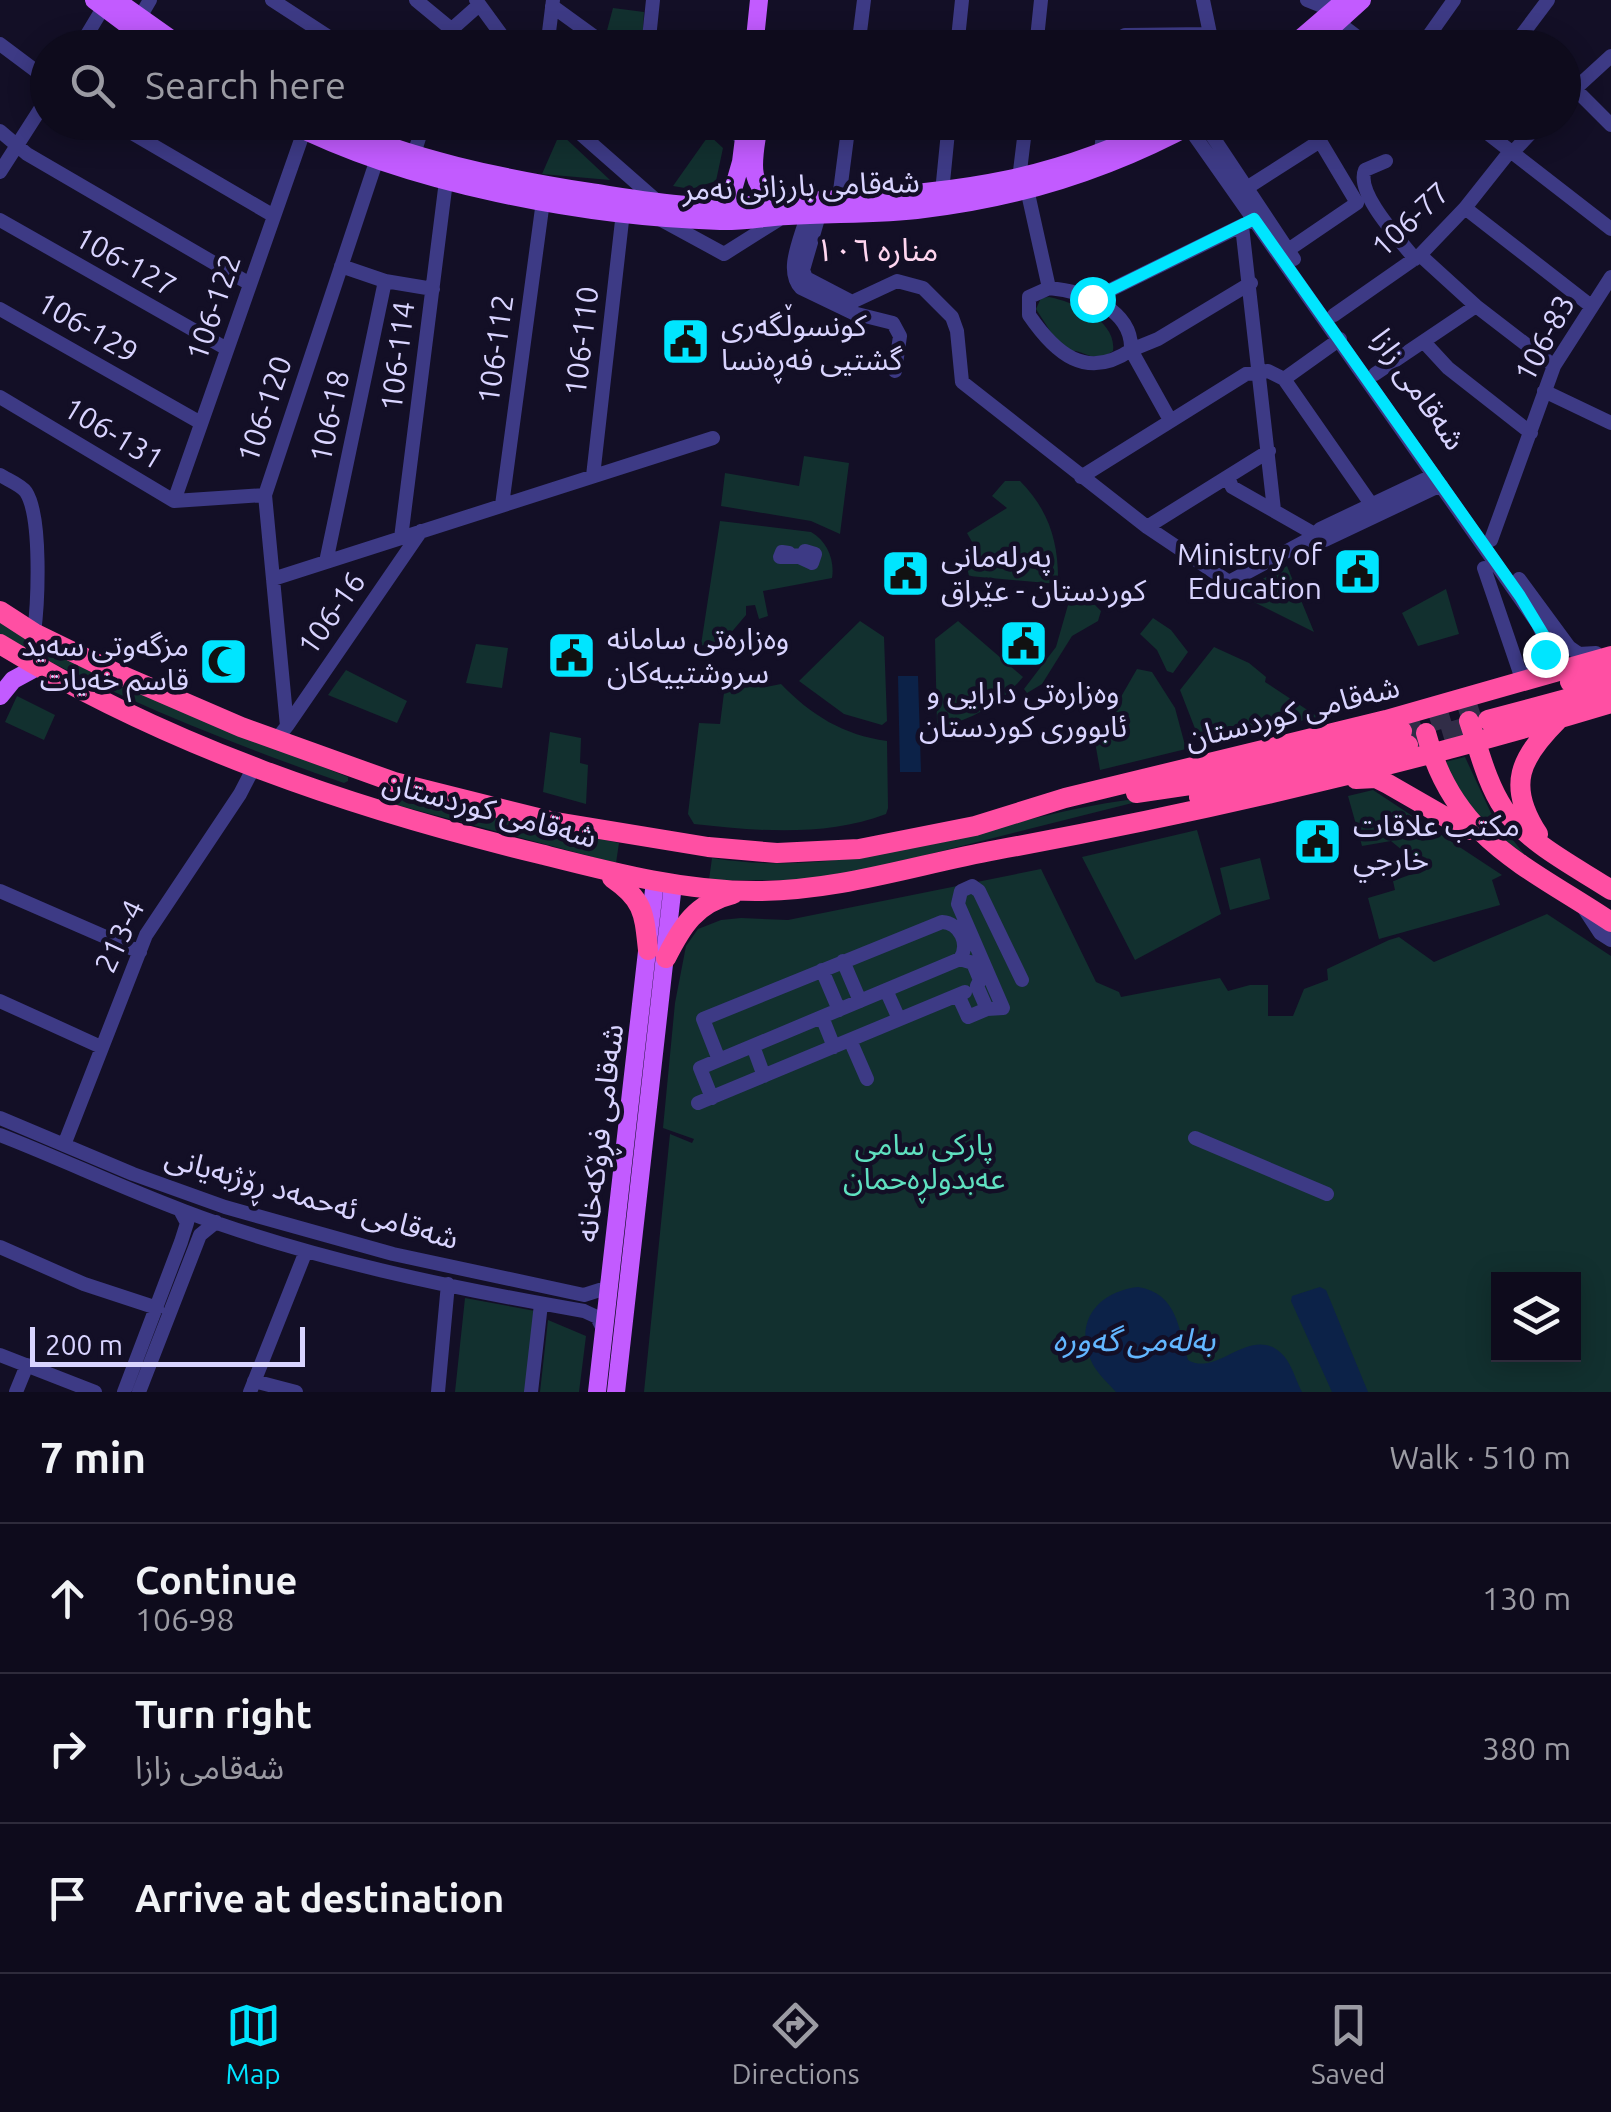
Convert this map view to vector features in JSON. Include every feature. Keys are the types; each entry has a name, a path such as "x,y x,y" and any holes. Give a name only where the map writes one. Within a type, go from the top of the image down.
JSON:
{"highway":[{"name":"شەقامی کوردستان","path":"0,612 116,673 281,733 346,766 394,782 550,821 764,852 859,849 1443,733 1559,719 1611,704"},
{"name":"شەقامی کوردستان","path":"0,644 98,699 254,767 337,797 386,813 664,883 752,891 872,880 1611,687"},
{"name":"شەقامی کوردستان","path":"1443,733 1441,706 1611,652"},
{"name":"شەقامی کوردستان","path":"994,850 1072,838 1336,779 1443,733 1611,671"},
{"path":"1496,846 1454,803 1443,733 1458,708 1441,706 1428,716 1443,733 1503,807 1522,828 1611,890"},
{"path":"1556,854 1531,823 1522,801 1520,781 1530,751 1559,719"},
{"path":"337,797 348,796 356,788 357,777 346,766"},
{"path":"1336,779 1376,778 1496,846 1611,922"},
{"path":"386,813 377,808 374,793 384,782 394,782"},
{"path":"598,868 632,892 642,906 657,954 702,907 713,900 752,891"}],"main road":[{"path":"756,30 759,0"},
{"path":"768,30 771,0"},
{"path":"1310,30 1362,0"},
{"path":"104,3 140,17 158,30"},
{"path":"104,3 136,30"},
{"path":"1323,30 1341,9"},
{"name":"شەقامی بارزانی نەمر","path":"328,140 446,181 542,201 623,212 687,205 726,213"},
{"name":"شەقامی بارزانی نەمر","path":"376,140 414,154 524,182 656,209 726,213 1023,184 1129,140"},
{"path":"726,213 744,140"},
{"path":"757,140 754,179 783,209"},
{"name":"شەقامی بارزانی نەمر","path":"783,209 813,215 922,210 1095,168 1157,140"},
{"path":"687,205 729,186 741,162"},
{"path":"0,696 13,680 37,667"},
{"name":"شەقامی فڕۆکەخانە","path":"616,1392 664,883"},
{"name":"شەقامی فڕۆکەخانە","path":"597,1392 657,954"}],"street":[{"path":"140,17 150,0"},
{"path":"272,0 318,30"},
{"path":"416,0 452,29 478,2 498,30"},
{"path":"650,30 653,0"},
{"path":"860,30 864,0"},
{"path":"959,30 962,0"},
{"path":"1038,30 1041,0"},
{"path":"1203,0 1209,30"},
{"path":"1433,30 1454,0"},
{"path":"1530,30 1548,0"},
{"path":"1308,1 1341,9 1358,30"},
{"path":"1308,1 1317,24"},
{"path":"89,30 104,3"},
{"path":"549,30 552,3"},
{"path":"552,3 587,30"},
{"path":"0,44 30,66"},
{"path":"1581,78 1611,56"},
{"path":"1581,100 1611,125"},
{"path":"0,172 30,125"},
{"path":"0,130 16,146 250,284"},
{"path":"144,140 274,216"},
{"name":"106-122","path":"174,500 274,216 292,140"},
{"path":"414,154 418,140"},
{"path":"586,140 656,209 724,254"},
{"path":"840,199 847,140"},
{"path":"942,192 948,140"},
{"path":"1025,140 1023,184 1049,288"},
{"path":"1101,153 1102,140"},
{"name":"شەقامی زازا","path":"1202,140 1248,223 1340,339 1546,639 1541,662 1521,676"},
{"name":"شەقامی زازا","path":"1206,140 1245,189 1569,647 1584,655 1611,652"},
{"path":"1497,140 1611,228"},
{"name":"106-77","path":"1334,315 1418,257 1523,140"},
{"path":"1245,189 1320,141 1357,203 1288,250"},
{"name":"106-120","path":"281,733 274,579 265,494 376,159"},
{"path":"1386,161 1362,175 1380,216 1418,257 1554,366"},
{"name":"106-114","path":"401,538 446,181"},
{"name":"106-112","path":"502,505 542,201"},
{"path":"1465,208 1591,306"},
{"path":"724,254 783,209"},
{"name":"106-110","path":"593,476 623,212"},
{"path":"724,254 726,213"},
{"path":"813,215 793,272 794,281 853,314 894,322 900,336 896,371"},
{"path":"813,215 803,270 806,278 852,302 897,281 922,288 952,318 957,330 962,382 1147,527 1228,582 1315,536 1320,529 1372,504 1438,480"},
{"name":"106-127","path":"0,220 227,349"},
{"path":"1092,299 1248,223 1274,510"},
{"path":"341,266 385,281 433,290"},
{"name":"106-83","path":"1491,540 1554,366 1611,277"},
{"name":"106-18","path":"326,562 385,281"},
{"path":"1170,420 1130,350 1131,337 1120,319 1092,299 1049,288 1030,297 1028,315 1073,360 1097,364 1130,350 1158,339 1251,284"},
{"path":"1376,374 1476,306"},
{"name":"106-129","path":"0,309 202,422"},
{"path":"1284,379 1340,339"},
{"path":"1424,342 1448,368 1531,433"},
{"path":"1082,477 1246,374 1260,371 1284,379 1372,504"},
{"path":"1544,390 1608,416"},
{"name":"106-131","path":"0,397 174,500 265,494"},
{"path":"274,579 713,438"},
{"path":"1147,527 1269,451"},
{"path":"0,475 25,489 32,506 40,593 34,633"},
{"path":"1228,477 1232,486 1325,540 1438,480"},
{"name":"106-16","path":"281,733 421,531"},
{"path":"1443,733 1420,704 1521,676 1484,568"},
{"name":"213-4","path":"64,1145 158,913 240,794 254,767"},
{"path":"958,995 968,1017 987,1009 1003,1008 958,904 961,890 972,886 980,891 1022,980"},
{"path":"0,891 140,952"},
{"path":"1581,902 1600,933 1611,940"},
{"path":"719,1060 703,1019 942,922 958,928 964,945 960,959"},
{"path":"978,986 705,1100 700,1068 960,959 974,963 987,1009"},
{"path":"844,962 860,1001"},
{"path":"822,970 839,1010"},
{"path":"886,990 899,1020"},
{"path":"0,1001 101,1047"},
{"path":"822,1017 834,1047"},
{"path":"850,1040 867,1079"},
{"path":"752,1046 764,1076"},
{"name":"شەقامی ئەحمەد ڕۆژبەیانی","path":"0,1118 192,1196 374,1249 589,1295"},
{"name":"شەقامی ئەحمەد ڕۆژبەیانی","path":"0,1135 180,1210 306,1251 587,1312"},
{"path":"1196,1138 1327,1194"},
{"path":"124,1392 187,1224 180,1210"},
{"path":"140,1392 200,1236 216,1222"},
{"path":"0,1248 84,1284 157,1308"},
{"path":"370,1266 374,1249"},
{"path":"296,1392 252,1386 306,1251"},
{"path":"604,1331 597,1317 587,1312 594,1307 589,1295 606,1288 610,1278"},
{"path":"438,1392 448,1284"},
{"path":"531,1392 541,1304"},
{"path":"0,1355 95,1392"},
{"path":"16,1392 28,1365"}],"green space":[{"path":"613,8 644,12 643,30 607,30"},
{"path":"557,140 567,140 610,180 542,174"},
{"path":"705,140 714,140 723,148 716,181 691,189 673,186"},
{"path":"1041,298 1082,308 1101,322 1112,340 1113,351 1094,357 1068,351 1036,309"},
{"path":"804,456 849,463 840,534 811,521 721,506 725,473 799,486"},
{"path":"1005,481 1020,481 1045,516 1057,555 1058,584 969,576 964,555 976,549 967,533 1007,508 992,496"},
{"path":"720,521 811,532 825,546 833,571 832,578 763,591 768,616 759,619 755,605 746,606 746,615 718,648 701,645"},
{"path":"1287,566 1314,632 1236,593"},
{"path":"1446,589 1459,634 1418,646 1402,613"},
{"path":"1068,605 1095,605 1101,611 1098,621 1072,636 1042,684 1027,693 1024,689 1056,647"},
{"path":"1153,618 1171,630 1188,652 1173,673 1167,671 1157,650 1140,634"},
{"path":"0,621 236,733 348,777 348,781 344,783 256,751 84,678 0,636"},
{"path":"860,621 884,637 887,721 882,725 844,714 799,681"},
{"path":"958,621 1023,677 986,709 941,727 937,723 935,639"},
{"path":"476,644 508,648 502,688 466,683"},
{"path":"1214,647 1249,663 1266,677 1265,682 1318,717 1201,744 1180,690"},
{"path":"1137,669 1152,672 1175,708 1186,749 1100,770 1095,742"},
{"path":"346,670 407,701 397,723 328,695"},
{"path":"740,679 766,687 781,684 829,722 887,741 886,814 815,829 766,830 694,824 688,814 699,723 720,724 725,685 736,685"},
{"path":"17,696 55,715 44,740 5,722"},
{"path":"550,732 581,738 580,763 588,765 586,804 543,792"},
{"path":"1465,757 1491,813 1525,855 1464,809 1445,762"},
{"path":"1373,790 1502,875 1492,880 1500,905 1379,939 1368,898 1395,890 1393,881 1412,874 1414,860 1391,841 1362,846 1348,796"},
{"path":"380,792 619,843 616,863 378,800"},
{"path":"1172,793 855,873 800,880 709,880 712,858 758,863 847,859 935,843 1079,808"},
{"path":"1197,830 1221,914 1135,960 1082,857"},
{"path":"1260,858 1270,899 1230,910 1220,868"},
{"name":"پارکی سامی عەبدولڕەحمان","path":"1041,869 1096,982 1119,992 1121,997 1220,978 1228,991 1268,985 1268,1016 1293,1016 1304,989 1328,980 1327,969 1389,940 1399,937 1434,962 1547,914 1611,956 1611,1392 644,1392 670,1134 692,1143 694,1139 663,1128 675,1003 686,946 698,929 721,920 788,920"},
{"path":"465,1298 535,1311 526,1392 455,1392"},
{"path":"548,1320 586,1336 579,1392 540,1392"}],"water":[{"path":"898,676 918,676 921,772 900,772"},
{"name":"بەلەمی گەورە","path":"1138,1287 1151,1291 1169,1305 1188,1360 1199,1364 1247,1347 1272,1347 1287,1360 1302,1392 1116,1392 1097,1371 1088,1353 1086,1326 1091,1314 1109,1296"},
{"path":"1320,1287 1326,1290 1368,1392 1332,1392 1291,1301 1292,1296"}],"tunnel":[{"path":"1402,731 1484,705"},
{"path":"1414,743 1487,721"}],"place":[{"name":"کونسوڵگەری گشتیی فەڕەنسا","path":"686,342"},
{"name":"Ministry of Education","path":"1357,571"},
{"name":"پەرلەمانی کوردستان - عێراق","path":"906,573"},
{"name":"وەزارەتی دارایی و ئابووری کوردستان","path":"1023,643"},
{"name":"وەزارەتی سامانە سروشتییەکان","path":"572,655"},
{"name":"مزگەوتی سەید قاسم خەیات","path":"224,662"},
{"name":"مكتب علاقات خارجي","path":"1318,842"}],"district":[{"name":"منارە ١٠٦","path":"877,249"}],"route":[{"path":"1092,299 1254,219 1520,596 1546,639 1545,654"}]}
